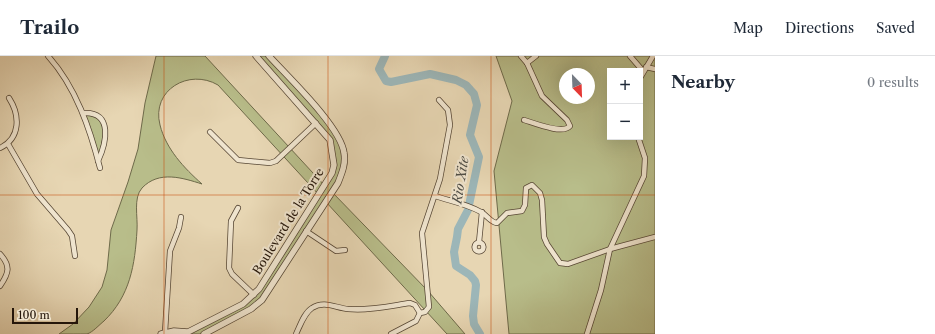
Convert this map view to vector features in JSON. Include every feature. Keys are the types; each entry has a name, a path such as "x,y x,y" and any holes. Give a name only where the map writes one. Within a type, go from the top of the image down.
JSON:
{"street":[{"path":"48,56 57,68 83,113 100,168"},
{"name":"Boulevard de la Torre","path":"163,333 183,331 189,333 243,304 254,295 332,173 334,165 330,140 316,122 256,56"},
{"name":"Boulevard de la Torre","path":"204,334 251,309 262,300 338,183 344,164 342,142 332,126 269,56"},
{"path":"521,56 527,63 542,96 567,120 570,126 565,129 557,129 524,120"},
{"path":"527,63 536,56"},
{"path":"630,56 645,69 655,69"},
{"path":"643,73 653,56"},
{"path":"0,148 8,144 15,132 18,119 9,98"},
{"path":"391,334 416,321 420,313 425,312 429,307 422,247 422,233 435,196 450,125 448,110 439,100"},
{"path":"83,113 98,116 105,128 106,140 98,161"},
{"path":"210,132 234,158 242,161 270,163 276,161 316,122"},
{"path":"587,334 601,290 610,249 644,176 645,158 639,140"},
{"path":"8,144 37,194 72,236 75,256"},
{"path":"435,196 482,212 493,222 497,223 507,213 519,213 524,209 526,188 532,185 540,193 542,200 545,240 560,263 568,264 610,249 655,237"},
{"path":"238,208 231,221 229,268 232,274 254,295"},
{"path":"479,242 482,212"},
{"path":"163,333 170,251 179,228 181,217"},
{"path":"306,231 336,251 345,250"},
{"path":"0,254 8,264 9,269 8,274 0,286"},
{"path":"296,334 309,310 318,305 354,309 410,303 415,305 420,313"}],"green space":[{"path":"156,56 205,56 325,186 332,173 330,140 256,56 269,56 337,132 344,163 332,192 428,291 465,334 447,334 326,202 262,300 204,334 161,334 188,332 249,300 319,195 218,85 207,80 195,79 185,81 167,92 161,102 159,113 160,125 171,150 182,165 202,184 179,178 163,177 149,182 142,188 139,192 137,202 137,230 133,268 130,279 120,301 104,321 89,333 59,334 73,324 89,307 102,287 107,270 111,230 138,149 145,103"},
{"path":"496,56 655,56 655,334 509,334 494,171 512,101"},
{"path":"83,113 97,116 105,128 98,161"}],"waterway":[{"name":"Rio Xite","path":"385,56 379,69 386,81 391,82 430,74 456,80 466,85 474,94 477,105 470,135 479,157 468,210 458,229 454,252 456,266 470,275 475,281 476,285 473,316 474,324 480,334"}]}
